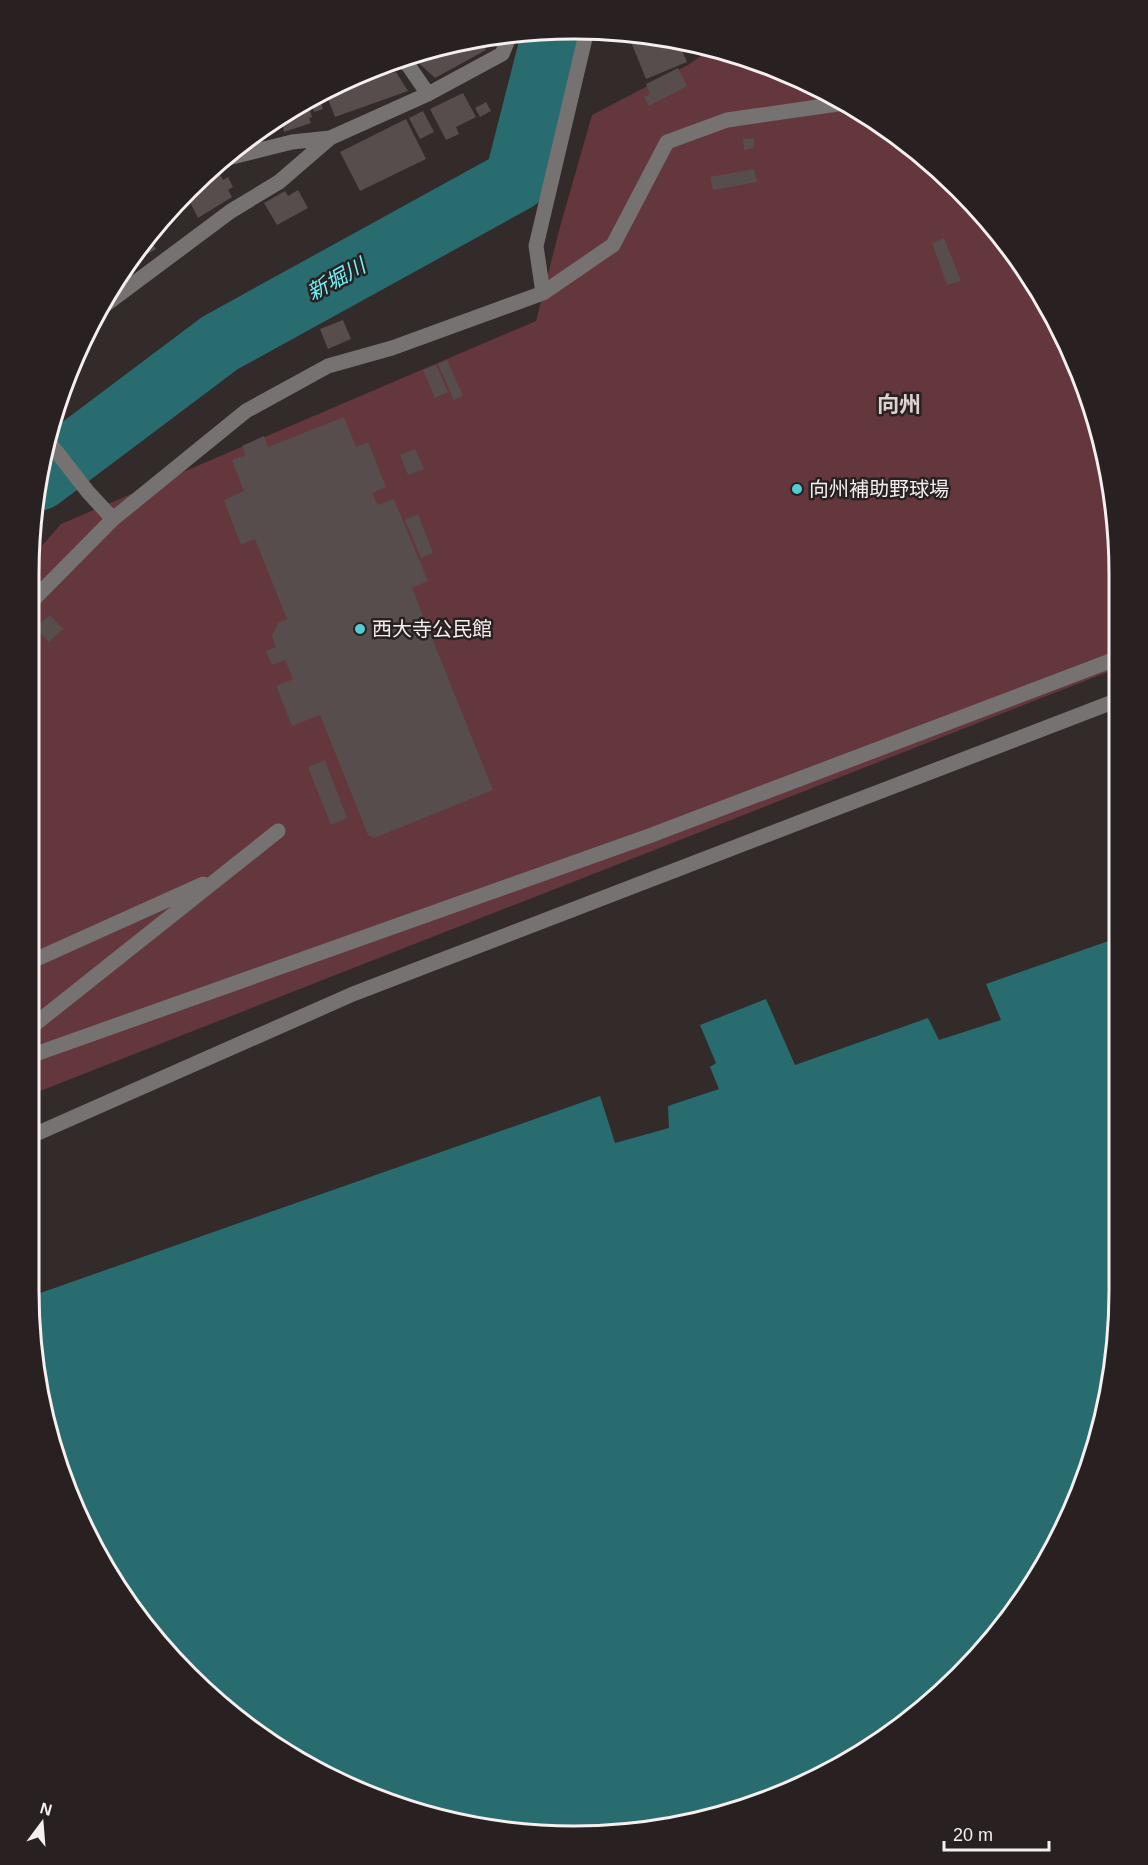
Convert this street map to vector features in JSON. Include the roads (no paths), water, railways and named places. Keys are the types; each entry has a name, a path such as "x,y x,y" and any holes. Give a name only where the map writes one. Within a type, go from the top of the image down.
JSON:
{"street":[{"path":"543,293 536,246 585,39"},
{"path":"117,296 231,211 279,182 330,138 428,94 502,54 506,44"},
{"path":"408,65 428,94"},
{"path":"39,594 112,519 246,411 328,366 392,348 543,293 613,245 667,142 727,120 832,106"},
{"path":"243,154 292,142 330,138"},
{"path":"54,448 112,519"},
{"path":"39,1053 649,836 1109,661"},
{"path":"39,1133 353,994 1109,703"},
{"path":"39,1021 278,831"},
{"path":"39,958 225,874"}],"water":[{"path":"1109,941 1109,1291 1104,1361 1099,1395 1081,1463 1054,1528 1037,1558 1019,1588 976,1644 927,1693 900,1715 871,1736 811,1771 746,1798 712,1808 678,1816 609,1825 539,1825 504,1821 470,1816 402,1798 337,1771 306,1754 277,1736 221,1693 172,1644 150,1617 129,1588 94,1528 67,1463 49,1395 40,1326 39,1293 600,1096 615,1143 669,1128 668,1106 719,1089 710,1067 716,1063 700,1025 766,999 795,1065 928,1018 939,1040 1001,1020 986,984"}],"waterway":[{"name":"新堀川","path":"49,472 220,343 516,180 552,40"}],"place":[{"name":"向州補助野球場","path":"797,489"},
{"name":"西大寺公民館","path":"360,629"}],"district":[{"name":"向州","path":"899,404"}]}
